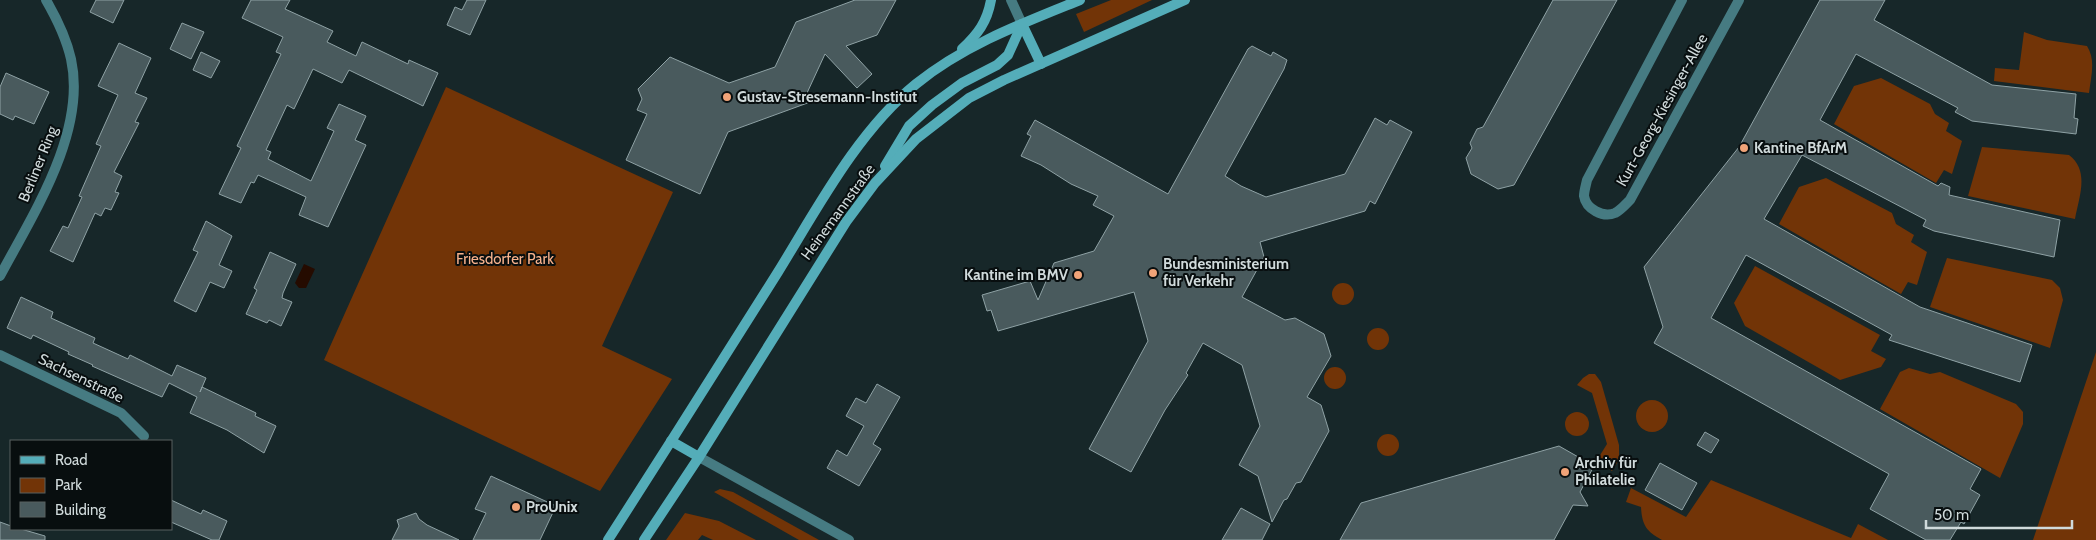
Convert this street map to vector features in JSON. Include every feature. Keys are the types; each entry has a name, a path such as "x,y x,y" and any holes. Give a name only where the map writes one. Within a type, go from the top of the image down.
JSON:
{"main road":[{"path":"951,58 979,33 988,16 991,0"},
{"name":"Heinemannstraße","path":"608,540 821,201 890,107 916,84 951,58 1022,24 1080,0"},
{"name":"Heinemannstraße","path":"644,540 699,457 796,299 846,222 875,183 916,139 969,98 1185,0"},
{"path":"1022,24 1041,64"},
{"path":"875,183 910,126 947,94 996,65 1008,55 1022,24"},
{"path":"670,441 699,457"}],"street":[{"name":"Berliner Ring","path":"0,276 44,195 71,121 72,60 64,32 46,0"},
{"path":"1011,0 1022,24"},
{"name":"Kurt-Georg-Kiesinger-Allee","path":"1682,0 1586,180 1584,196 1589,207 1599,213 1612,214 1630,200 1739,0"},
{"name":"Sachsenstraße","path":"0,354 120,413 144,436"},
{"path":"699,457 849,540"}],"green space":[{"path":"1111,0 1152,0 1084,32 1076,14"},
{"path":"2024,32 2047,40 2087,46 2092,63 2089,93 1994,81 1995,68 2019,70"},
{"path":"1881,78 1930,104 1935,114 1949,123 1946,131 1962,141 1952,174 1944,170 1936,183 1834,124 1854,86"},
{"name":"Friesdorfer Park","path":"446,87 673,192 602,346 672,379 600,491 324,360"},
{"path":"1982,147 2069,155 2075,161 2081,176 2075,219 1968,196"},
{"path":"1826,178 1892,213 1896,224 1914,235 1911,242 1927,252 1917,285 1908,282 1901,294 1779,224 1799,187"},
{"path":"1947,258 2052,280 2060,288 2063,300 2050,348 1930,307"},
{"path":"1755,266 1880,335 1871,351 1886,359 1881,367 1840,380 1745,326 1734,303"},
{"path":"1343,283 1351,286 1354,294 1351,302 1343,305 1335,302 1332,294 1335,286"},
{"path":"1378,328 1386,331 1389,339 1386,347 1378,350 1370,347 1367,339 1370,331"},
{"path":"2096,352 2096,540 2033,540"},
{"path":"1335,367 1343,370 1346,378 1343,386 1335,389 1327,386 1324,378 1327,370"},
{"path":"1909,368 1930,374 1940,372 2016,404 2023,412 2023,424 2000,478 1880,409 1900,372"},
{"path":"1589,374 1595,374 1601,382 1619,445 1619,460 1612,471 1597,460 1607,444 1592,393 1577,385"},
{"path":"1652,400 1663,405 1668,416 1663,427 1652,432 1641,427 1636,416 1641,405"},
{"path":"1577,412 1585,416 1589,424 1585,432 1577,436 1569,432 1565,424 1569,416"},
{"path":"1388,434 1396,437 1399,445 1396,453 1388,456 1380,453 1377,445 1380,437"},
{"path":"1711,480 1851,538 1858,524 1888,540 1662,540 1652,534 1646,527 1642,518 1641,507 1626,502 1631,488 1686,517"},
{"path":"720,489 733,492 819,540 799,540 714,492"},
{"path":"685,513 719,521 756,540 713,540 702,535 698,540 666,540"}],"shaded area":[{"path":"304,264 315,269 306,288 299,288 295,283"}],"building":[{"path":"96,0 124,0 113,23 90,12"},
{"path":"251,0 290,0 285,9 333,31 327,42 356,56 362,42 408,64 409,60 438,73 423,106 349,70 342,83 313,69 294,109 287,105 266,150 271,152 268,159 311,181 334,131 327,128 339,104 366,116 355,140 366,145 328,227 299,215 306,197 258,175 254,183 251,182 241,203 219,194 241,148 237,146 281,54 276,52 283,37 242,18"},
{"path":"467,0 486,0 470,35 447,25 455,7 462,10"},
{"name":"Gustav-Stresemann-Institut","path":"855,0 896,0 877,35 846,46 872,74 857,88 825,54 807,93 813,101 728,132 700,194 626,160 647,114 637,110 642,99 638,89 670,57 729,83 775,67 796,22"},
{"path":"1553,0 1617,0 1514,185 1498,189 1471,174 1466,158 1472,148 1470,143 1477,129 1483,127"},
{"path":"1820,0 1885,0 1874,20 1992,85 2076,94 2074,118 2078,119 2076,134 1972,121 1955,112 1958,108 1856,54 1820,120 1938,186 1941,183 1950,187 1949,195 2060,220 2054,257 1934,231 1923,226 1926,220 1802,155 1764,219 1920,307 2032,345 2020,382 1889,340 1892,335 1746,255 1711,318 1981,469 1970,489 1980,495 1964,524 1961,522 1950,540 1926,540 1870,509 1889,474 1654,343 1663,327 1644,267 1739,147"},
{"path":"182,23 204,32 191,59 170,49"},
{"path":"119,43 151,58 135,93 147,98 135,122 139,123 114,172 122,176 115,192 119,193 111,210 105,208 101,216 95,213 73,262 50,251 63,226 68,228 82,197 79,196 101,146 96,144 118,95 98,86"},
{"name":"Bundesministerium für Verkehr","path":"1252,46 1271,56 1273,52 1287,60 1284,69 1225,176 1241,186 1266,197 1345,174 1375,118 1387,125 1390,120 1412,132 1375,204 1370,201 1365,211 1260,242 1264,257 1242,297 1285,320 1295,318 1324,334 1331,356 1307,397 1321,405 1329,431 1301,482 1296,483 1272,522 1258,476 1239,465 1260,426 1242,365 1203,343 1186,373 1188,375 1165,410 1131,472 1089,449 1148,341 1134,292 998,331 991,310 987,311 982,295 1030,281 1038,300 1054,263 1094,251 1114,216 1093,205 1098,196 1071,184 1041,165 1021,156 1031,136 1027,134 1035,120 1168,194 1248,49"},
{"path":"201,52 220,61 211,78 193,70"},
{"path":"6,73 49,92 34,124 15,116 13,120 0,114 0,87"},
{"path":"206,221 232,236 219,265 232,271 224,288 210,282 196,312 174,301 198,252 193,250"},
{"path":"270,252 296,264 283,293 282,298 292,302 281,326 269,320 267,323 246,314 257,290 254,288"},
{"path":"21,297 53,312 51,318 95,338 93,343 128,359 130,355 172,376 177,365 206,378 202,387 256,413 255,416 276,426 264,453 227,430 190,413 197,397 169,383 162,397 92,366 68,354 69,352 33,335 31,339 7,328"},
{"path":"877,384 900,397 873,444 881,449 859,486 827,468 837,450 847,456 864,426 846,416 856,398 866,403"},
{"path":"1705,432 1719,440 1711,453 1697,445"},
{"path":"1559,446 1594,466 1580,492 1588,506 1573,505 1554,540 1340,540 1361,503"},
{"path":"1660,463 1697,483 1682,510 1645,490"},
{"name":"ProUnix","path":"491,476 556,506 540,540 473,540 486,513 475,509"},
{"path":"172,500 201,514 203,510 227,521 219,540 212,540 172,522"},
{"path":"1241,508 1270,524 1262,540 1222,540"},
{"path":"416,513 419,519 427,525 459,540 392,540 399,526 397,520"},
{"path":"0,522 10,526 10,530 24,530 45,536 45,540 0,540"}],"place":[{"name":"Gustav-Stresemann-Institut","path":"727,97"},
{"name":"Kantine BfArM","path":"1744,148"},
{"name":"Bundesministerium für Verkehr","path":"1153,273"},
{"name":"Kantine im BMV","path":"1078,275"},
{"name":"Archiv für Philatelie","path":"1565,472"},
{"name":"ProUnix","path":"516,507"}]}
